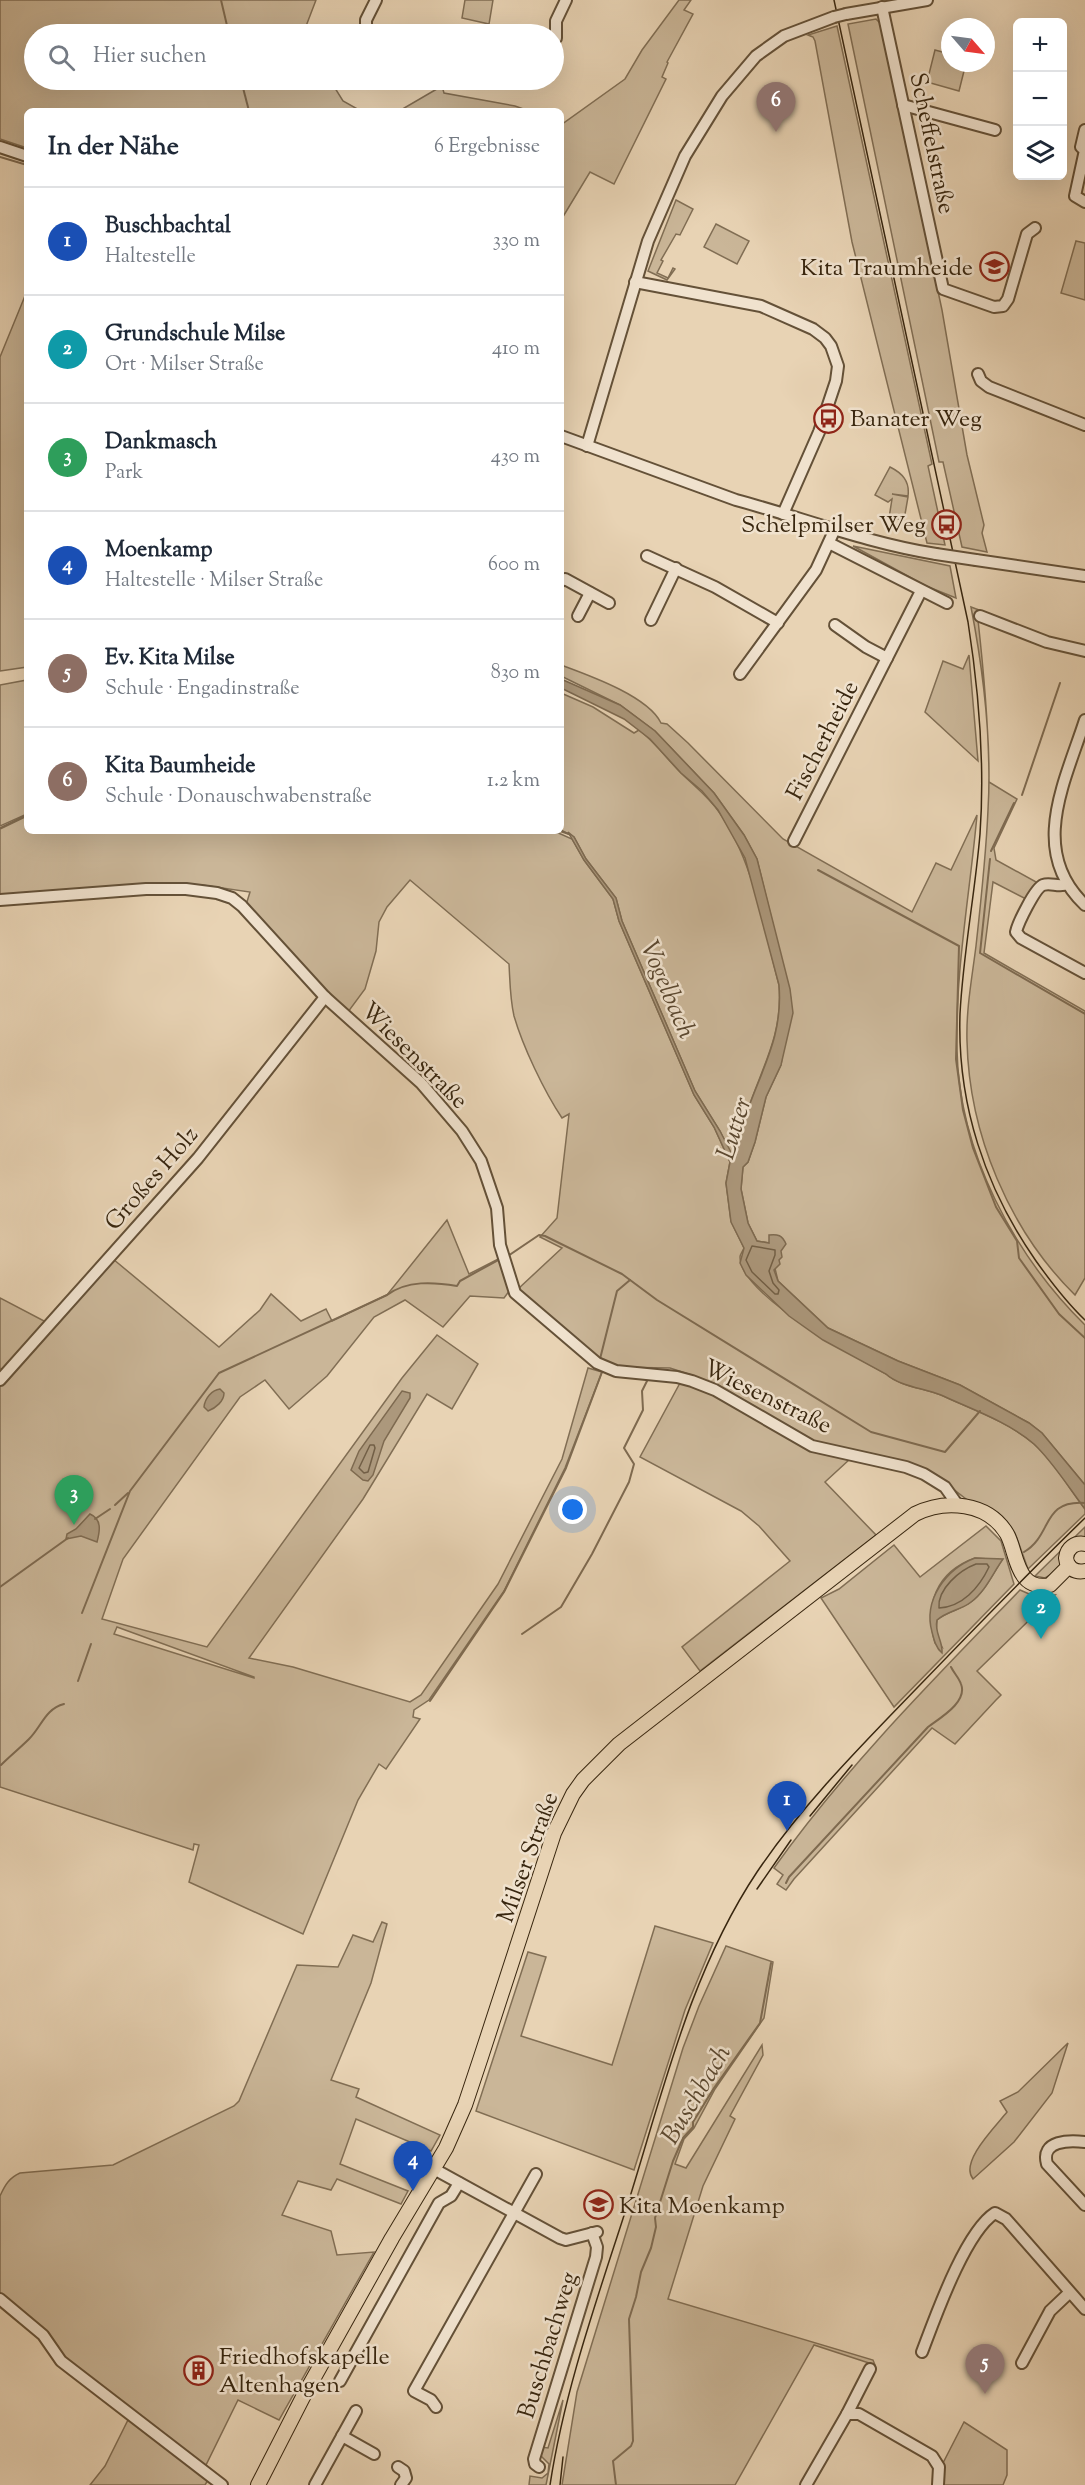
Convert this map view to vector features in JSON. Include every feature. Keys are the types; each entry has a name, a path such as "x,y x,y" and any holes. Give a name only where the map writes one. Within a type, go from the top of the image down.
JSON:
{"main road":[{"name":"Milser Straße","path":"258,2485 309,2387 452,2134 468,2096 554,1833 573,1794 598,1762 915,1514 936,1505 957,1504 992,1517 1008,1536 1021,1571 1029,1582 1038,1586 1050,1585 1069,1566"},
{"path":"1085,1544 1077,1543 1070,1548 1065,1558 1069,1566 1077,1571 1085,1571"}],"street":[{"path":"366,24 376,0"},
{"path":"556,24 566,0"},
{"path":"587,446 655,222 676,174 722,96 750,63 771,44 798,30 846,14 927,0"},
{"name":"Scheffelstraße","path":"882,7 943,289 994,306 1003,306 1008,299 1026,234 1035,228"},
{"path":"903,105 995,130"},
{"path":"1085,130 1081,147 1085,150 1075,196 1085,202"},
{"path":"0,147 24,155"},
{"path":"635,282 761,306 813,329 831,346 838,366 836,381 819,432 783,514"},
{"path":"978,374 981,381 989,387 1085,425"},
{"path":"564,437 736,500 834,531 936,554 1085,576"},
{"path":"740,674 816,570 834,531"},
{"path":"829,543 947,603"},
{"path":"647,556 715,586 778,623"},
{"path":"651,620 676,568"},
{"path":"564,579 609,603"},
{"name":"Fischerheide","path":"794,841 921,591"},
{"path":"578,616 590,593"},
{"path":"980,616 1047,642 1085,651"},
{"path":"835,625 866,647 887,658"},
{"path":"1085,720 1055,813 1054,842 1061,872 1067,884 1085,905"},
{"path":"1067,884 1062,886 1046,884 1038,889 1016,932 1021,938 1085,973"},
{"name":"Wiesenstraße","path":"0,900 146,889 205,890 232,898 242,906 325,998 421,1083 462,1131 481,1161 497,1208 500,1245 514,1293 597,1363 616,1371 677,1377 715,1390 813,1446 906,1467 924,1474 945,1487 957,1504"},
{"name":"Großes Holz","path":"0,1380 198,1158 325,998"},
{"path":"1085,2142 1066,2140 1057,2143 1045,2158 1047,2164 1085,2205"},
{"path":"434,2169 514,2213"},
{"path":"436,2407 431,2400 414,2391 536,2174"},
{"path":"340,2381 439,2203 451,2196 459,2183"},
{"name":"Buschbachweg","path":"514,2213 563,2239 595,2232 597,2247 596,2257 534,2459 534,2464 539,2468"},
{"path":"922,2352 939,2306 960,2261 990,2216 995,2213 1006,2219 1085,2309"},
{"path":"1022,2362 1050,2311 1069,2293"},
{"path":"0,2299 43,2335 60,2361 222,2485"},
{"path":"806,2485 870,2369"},
{"path":"315,2485 356,2411"},
{"path":"847,2414 859,2414 932,2456 939,2467 938,2485"},
{"path":"342,2436 374,2454"},
{"path":"398,2467 404,2471 406,2478 401,2485"}],"shaded area":[{"path":"0,0 316,0 307,24 24,24 24,90 336,90 343,101 356,108 24,108 24,147 0,139"},
{"path":"465,0 493,0 489,24 462,18"},
{"path":"679,0 691,0 684,10 693,14 667,62 662,77 666,79 614,184 590,172 564,215 564,123 625,79 642,50"},
{"path":"876,19 881,24 942,310 967,455 984,525 982,533 987,552 962,547 943,462 939,462 848,24"},
{"path":"837,26 932,464 928,466 945,545 927,543 852,242 815,41 808,35"},
{"path":"935,50 941,52 941,72 964,72 959,91 927,82"},
{"path":"435,90 443,90 444,93 521,108 404,108"},
{"path":"676,200 693,209 680,235 676,234 661,260 663,261 657,273 668,278 673,268 675,269 667,280 648,271"},
{"path":"716,224 749,241 737,264 704,247"},
{"path":"1076,241 1085,243 1085,300 1061,293"},
{"path":"24,298 24,667 0,671 0,357"},
{"path":"890,467 901,475 908,486 908,496 892,494 908,497 904,520 889,518 892,499 888,502 875,495"},
{"path":"853,546 950,566 956,598 926,586"},
{"path":"971,607 979,610 976,618 988,731 980,657"},
{"path":"969,655 978,761 925,712 943,661 963,669"},
{"path":"564,666 631,695 644,704 661,723 667,724 688,743 783,839 912,912 936,863 951,870 977,815 958,991 957,1050 960,1088 968,1126 995,1200 1035,1267 1085,1325 1085,1485 1042,1433 1029,1423 960,1385 898,1361 828,1328 778,1281 769,1243 757,1241 748,1223 741,1189 743,1167 748,1162 766,1097 781,1065 791,999 757,859 744,835 714,793 655,731 620,705 564,677"},
{"path":"24,681 24,815 0,826 0,685"},
{"path":"564,694 593,707 634,733 639,730 651,740 719,812 741,851 756,895 779,985 779,1003 771,1049 748,1109 736,1154 732,1156 720,1131 695,1091 622,921 616,898 586,859 574,837 564,832"},
{"path":"989,774 989,782 1017,799 994,848 996,860 1038,883 1028,900 993,882 984,953 1085,1011 1085,1278 1075,1295 1051,1269 1012,1211 997,1178 975,1111 967,1041 967,1017 985,861"},
{"path":"24,817 24,834 561,834 572,839 584,860 613,899 619,921 694,1095 714,1127 730,1162 726,1183 731,1221 744,1248 740,1257 745,1272 758,1289 778,1306 826,1340 891,1378 941,1395 989,1416 1024,1436 1055,1467 1085,1509 1085,1514 1028,1569 1015,1533 1005,1520 970,1502 944,1482 816,1444 692,1375 670,1368 610,1367 538,1309 518,1289 562,1248 540,1237 557,1218 569,1114 562,1118 528,1055 514,1016 509,964 410,880 387,907 379,922 376,951 365,989 348,1012 327,994 246,905 250,892 202,885 0,895 0,829"},
{"path":"447,1220 469,1274 500,1258 510,1290 504,1298 470,1296 443,1327 405,1300 374,1317 327,1376 289,1409 265,1380 240,1397 123,1559 102,1619 207,1647 402,1378 437,1335 478,1364 452,1409 427,1394 363,1499 249,1658 293,1667 410,1702 421,1695 498,1584 562,1459 588,1368 602,1372 565,1468 504,1591 429,1700 414,1710 413,1717 420,1719 386,1769 379,1764 358,1800 303,1934 189,1882 199,1845 194,1844 193,1850 0,1787 0,1386 113,1259 219,1347 260,1310 271,1294 301,1321 326,1309 332,1321 387,1295","holes":["117,1627 254,1678 114,1634"]},
{"path":"0,1298 46,1322 3,1370 0,1368"},
{"path":"680,1383 691,1384 850,1459 825,1482 876,1535 700,1671 682,1647 790,1561 759,1526 741,1511 640,1457"},
{"path":"986,1526 1001,1541 1014,1584 894,1707 821,1598 839,1589 894,1545 920,1577","holes":["975,1558 1002,1560 976,1598 937,1620 936,1635 942,1647 935,1643 931,1616 936,1592 942,1581 962,1564"]},
{"path":"1085,1527 1085,1540 1057,1571 1045,1578 1035,1576"},
{"path":"1020,1590 1036,1597 1055,1595 977,1671 1001,1695 955,1744 932,1728 786,1890 777,1884 783,1875 774,1868 831,1794 892,1724"},
{"path":"382,1922 387,1924 371,1983 331,2080 359,2089 356,2097 440,2135 431,2151 356,2119 340,2164 408,2191 401,2204 337,2179 331,2190 298,2181 282,2215 331,2231 337,2255 374,2252 279,2420 238,2400 204,2469 61,2358 0,2294 0,2196 8,2182 20,2173 113,2165 234,2106 239,2101 297,1965 338,1967 353,1935 373,1942"},
{"path":"655,1926 713,1943 685,2010 634,2170 476,2111 528,1952 546,1957 521,2036 612,2065"},
{"path":"726,1946 773,1962 764,2018 715,2089 694,2128 684,2139 675,2164 686,2168 762,2045 763,2055 730,2116 735,2119 703,2186 668,2299 873,2360 875,2365 814,2345 735,2485 562,2485 577,2392 683,2048"},
{"path":"1068,2043 1052,2093 1014,2142 973,2179 970,2172 975,2154 1007,2112 1000,2101 1018,2092"},
{"path":"563,2400 546,2485 529,2485 530,2476 542,2478 548,2473 549,2464 540,2455 541,2447 548,2448"},
{"path":"129,2418 208,2480 205,2485 90,2485 105,2466"},
{"path":"964,2422 1007,2450 1007,2475 1003,2485 941,2485 942,2465"}],"water":[{"path":"564,680 620,705 655,731 714,793 744,835 757,859 790,989 793,1013 781,1065 766,1097 748,1162 743,1167 741,1189 748,1223 757,1241 769,1243 769,1235 775,1235 781,1237 786,1244 781,1251 780,1264 774,1270 778,1281 828,1328 898,1361 960,1385 1029,1423 1042,1433 1085,1485 1085,1509 1048,1459 1024,1436 989,1416 941,1395 891,1378 823,1340 789,1316 746,1275 740,1263 744,1248 731,1222 726,1183 730,1162 714,1127 694,1095 619,921 613,899 584,860 568,832 574,837 586,859 616,898 622,921 695,1091 733,1156 736,1154 748,1109 771,1049 778,1019 779,985 745,858 718,810 650,739 624,719 564,689"},
{"path":"220,1389 224,1393 223,1399 208,1411 204,1407 207,1398"},
{"path":"402,1391 410,1393 410,1398 384,1441 373,1475 368,1481 363,1480 351,1470 359,1451"},
{"path":"90,1514 98,1522 97,1542 81,1536 66,1539 67,1534 76,1529"},
{"path":"975,1558 1003,1559 976,1598 937,1620 942,1653 934,1641 930,1620 934,1597 946,1578 964,1563"}],"waterway":[{"path":"221,0 227,24"},
{"path":"244,90 248,108"},
{"path":"0,157 24,164"},
{"path":"1022,795 1060,683"},
{"path":"991,851 1014,803"},
{"name":"Vogelbach","path":"0,828 24,816"},
{"name":"Vogelbach","path":"564,832 569,834"},
{"path":"990,859 980,953 1085,1014"},
{"path":"818,870 959,946 956,1059 963,1110 973,1148 996,1207 1017,1241 1019,1258 1059,1314 1085,1338"},
{"path":"508,1256 539,1235 545,1236 622,1274 657,1300 871,1432 945,1452 980,1411"},
{"path":"82,1613 130,1491 219,1373 395,1290 430,1283 457,1286 460,1281 500,1259"},
{"path":"600,1359 617,1291 630,1280"},
{"path":"430,1701 504,1592 566,1468 602,1372"},
{"path":"522,1634 561,1607 592,1554 629,1482 634,1464 624,1448 643,1410 642,1391 648,1379"},
{"path":"115,1505 128,1493"},
{"name":"Buschbach","path":"1024,1552 1040,1537 1049,1520 1061,1507 1085,1503"},
{"path":"95,1519 110,1509"},
{"path":"0,1587 68,1538"},
{"path":"78,1681 91,1644"},
{"name":"Buschbach","path":"786,1883 789,1877 928,1727 957,1703 962,1691 960,1682 951,1667"},
{"path":"1,1765 29,1739 52,1710 64,1704"},
{"name":"Buschbach","path":"616,2485 613,2461 631,2446 633,2441 629,2319 641,2272 651,2248 656,2227 655,2218 673,2161 683,2138 693,2127 693,2122 714,2088 760,2023 771,1963"}],"tram line":[{"path":"834,0 968,622 975,675 981,754 980,834 960,1014 963,1080 969,1112 989,1174 1018,1233 1053,1284 1085,1320"},
{"path":"550,2485 564,2412 667,2073 697,1990 734,1910 775,1847 833,1777 979,1624 1085,1518"},
{"path":"810,1816 852,1765"},
{"path":"757,1889 791,1840"},
{"path":"560,2485 563,2457"}],"place":[{"name":"Kita Baumheide","path":"776,132"},
{"name":"Kita Traumheide","path":"994,267"},
{"name":"Banater Weg","path":"829,418"},
{"name":"Schelpmilser Weg","path":"947,524"},
{"name":"Dankmasch","path":"74,1525"},
{"name":"Grundschule Milse","path":"1041,1639"},
{"name":"Buschbachtal","path":"787,1831"},
{"name":"Moenkamp","path":"413,2191"},
{"name":"Kita Moenkamp","path":"598,2205"},
{"name":"Friedhofskapelle Altenhagen","path":"198,2370"},
{"name":"Ev. Kita Milse","path":"985,2394"}],"water label":[{"name":"Lutter","path":"733,1128"}]}
